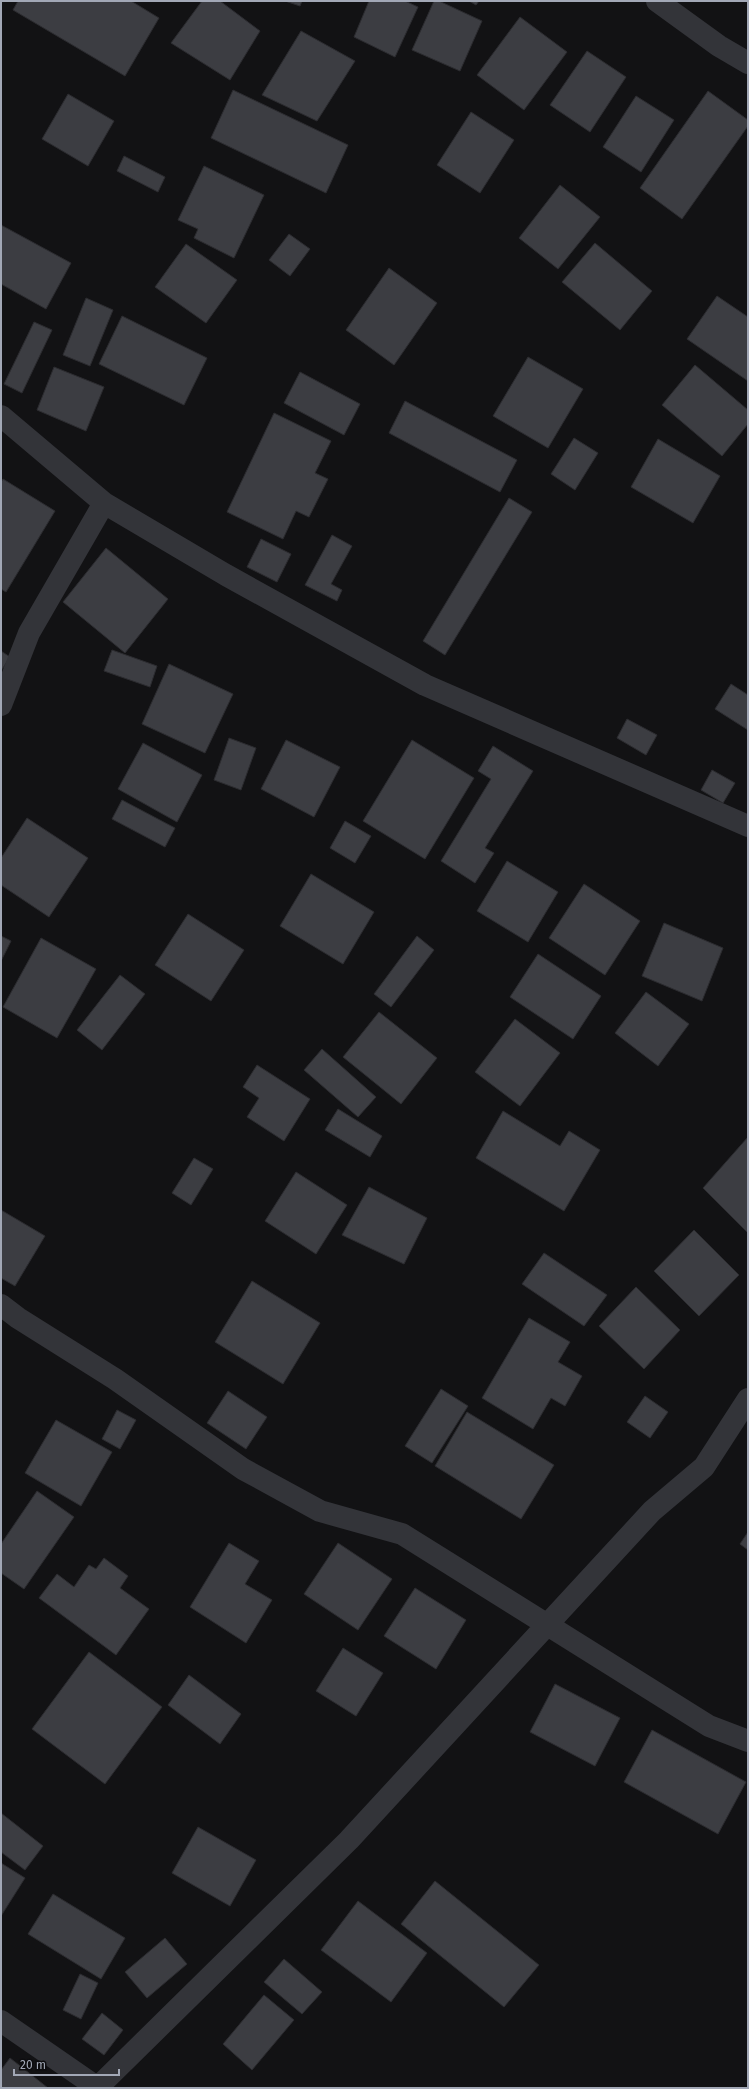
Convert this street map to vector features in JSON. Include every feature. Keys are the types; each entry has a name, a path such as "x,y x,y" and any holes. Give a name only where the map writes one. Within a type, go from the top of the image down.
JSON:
{"street":[{"path":"657,1 719,46 748,63"},
{"path":"1,416 104,503 226,575 425,685 748,826"},
{"path":"1,705 29,633 104,503"},
{"path":"1,1304 18,1318 115,1379 243,1469 320,1510 402,1534 709,1726 748,1741"},
{"path":"1,2021 97,2088 349,1840 652,1511 704,1467 748,1399"}],"building":[{"path":"18,1 131,1 159,18 125,76 13,10"},
{"path":"202,1 220,1 260,31 230,80 171,43"},
{"path":"285,1 302,1 300,6"},
{"path":"369,1 405,1 418,7 395,57 354,37"},
{"path":"434,1 439,1 482,21 460,71 412,50"},
{"path":"469,1 479,1 476,5"},
{"path":"520,17 567,52 524,110 477,75"},
{"path":"301,31 355,61 317,121 262,95"},
{"path":"587,51 626,77 590,132 550,105"},
{"path":"233,90 348,145 326,193 211,138"},
{"path":"708,91 748,120 748,126 682,219 640,188"},
{"path":"68,94 114,121 88,166 42,139"},
{"path":"636,96 674,120 641,172 603,147"},
{"path":"471,112 514,140 480,193 437,165"},
{"path":"124,156 165,177 158,192 117,171"},
{"path":"204,166 264,195 234,258 194,238 198,229 178,220"},
{"path":"560,185 600,217 558,269 519,238"},
{"path":"1,225 71,263 46,309 1,284"},
{"path":"289,234 310,249 290,276 269,260"},
{"path":"595,243 652,291 620,330 562,282"},
{"path":"186,244 237,280 206,323 155,287"},
{"path":"389,268 437,303 394,365 346,330"},
{"path":"717,296 748,317 748,381 687,339"},
{"path":"86,298 113,310 90,366 63,355"},
{"path":"122,316 207,358 184,405 99,364"},
{"path":"34,322 52,330 22,393 4,384"},
{"path":"528,357 583,389 548,448 493,416"},
{"path":"695,365 748,410 748,424 722,456 662,405"},
{"path":"54,367 104,387 86,431 37,410"},
{"path":"300,372 360,404 344,435 284,403"},
{"path":"405,401 517,460 500,492 389,433"},
{"path":"274,413 331,441 315,473 328,479 309,517 296,511 283,539 227,512"},
{"path":"574,438 598,453 575,490 551,474"},
{"path":"658,439 720,476 693,523 631,487"},
{"path":"3,479 55,511 6,592 1,589 1,482"},
{"path":"509,498 532,512 445,655 423,641"},
{"path":"332,535 352,546 331,584 342,590 337,601 305,585"},
{"path":"261,539 291,554 277,582 247,567"},
{"path":"106,548 168,599 125,653 63,602"},
{"path":"112,650 157,666 150,687 104,671"},
{"path":"1,651 10,657 1,671"},
{"path":"169,664 233,694 205,753 142,724"},
{"path":"731,684 748,695 748,730 715,709"},
{"path":"627,719 657,735 646,755 617,738"},
{"path":"229,738 256,748 241,790 214,780"},
{"path":"286,740 340,767 314,817 261,789"},
{"path":"412,740 474,778 425,859 363,821"},
{"path":"143,743 202,775 177,822 118,789"},
{"path":"493,746 533,771 485,848 494,853 475,883 441,861 491,779 478,771"},
{"path":"712,770 735,783 723,803 701,790"},
{"path":"122,800 175,828 165,847 112,819"},
{"path":"27,818 88,858 49,917 1,885 1,858"},
{"path":"345,821 371,836 355,863 330,848"},
{"path":"507,861 558,892 528,942 477,911"},
{"path":"311,874 374,912 343,964 280,926"},
{"path":"584,884 640,921 605,975 549,938"},
{"path":"188,914 244,950 211,1001 155,965"},
{"path":"664,923 723,948 702,1001 642,976"},
{"path":"1,936 11,941 1,961"},
{"path":"417,936 434,950 391,1007 374,994"},
{"path":"41,938 96,969 57,1038 3,1007"},
{"path":"538,954 601,996 573,1039 510,997"},
{"path":"120,975 145,994 102,1050 77,1030"},
{"path":"646,992 689,1024 658,1066 615,1033"},
{"path":"379,1012 437,1058 401,1104 343,1057"},
{"path":"515,1019 560,1053 520,1106 475,1072"},
{"path":"322,1049 376,1097 358,1117 304,1070"},
{"path":"257,1065 310,1099 284,1141 247,1117 259,1098 243,1087"},
{"path":"338,1109 382,1136 370,1157 325,1130"},
{"path":"503,1111 560,1146 569,1131 600,1150 564,1211 476,1158"},
{"path":"748,1137 748,1233 703,1188"},
{"path":"194,1158 213,1169 191,1205 172,1193"},
{"path":"296,1172 347,1205 316,1254 265,1221"},
{"path":"369,1187 427,1218 404,1264 342,1235"},
{"path":"1,1210 45,1236 15,1286 1,1278"},
{"path":"694,1230 739,1275 699,1316 654,1271"},
{"path":"544,1253 607,1295 584,1326 522,1284"},
{"path":"252,1281 320,1323 283,1384 215,1342"},
{"path":"636,1287 680,1330 644,1369 599,1326"},
{"path":"529,1318 570,1342 558,1362 582,1376 565,1406 551,1398 533,1429 482,1398"},
{"path":"441,1389 468,1406 432,1463 405,1446"},
{"path":"228,1391 267,1417 246,1449 207,1423"},
{"path":"645,1396 668,1412 650,1438 627,1422"},
{"path":"117,1410 136,1420 120,1449 102,1439"},
{"path":"467,1412 554,1465 521,1519 435,1466"},
{"path":"56,1420 112,1452 81,1506 25,1473"},
{"path":"37,1491 74,1517 24,1589 1,1573 1,1544"},
{"path":"748,1532 748,1550 740,1544"},
{"path":"229,1543 259,1561 245,1584 272,1600 246,1643 190,1607"},
{"path":"338,1543 392,1579 358,1630 304,1594"},
{"path":"104,1558 128,1576 120,1588 149,1609 116,1655 39,1598 57,1574 74,1587 89,1565 96,1569"},
{"path":"415,1588 466,1620 436,1669 384,1636"},
{"path":"343,1648 383,1673 356,1716 316,1691"},
{"path":"89,1652 162,1707 105,1784 32,1729"},
{"path":"189,1675 241,1714 220,1744 168,1705"},
{"path":"555,1684 620,1718 595,1766 530,1732"},
{"path":"652,1730 746,1782 718,1834 624,1782"},
{"path":"1,1813 43,1846 25,1870 1,1852"},
{"path":"198,1827 256,1860 230,1906 172,1873"},
{"path":"1,1863 25,1878 1,1916"},
{"path":"435,1881 539,1965 504,2007 401,1924"},
{"path":"53,1894 125,1938 101,1979 28,1934"},
{"path":"358,1901 427,1953 391,2002 321,1950"},
{"path":"165,1938 187,1964 147,1998 125,1972"},
{"path":"284,1959 322,1992 302,2014 264,1982"},
{"path":"80,1974 98,1983 81,2019 63,2010"},
{"path":"264,1995 294,2020 252,2070 223,2044"},
{"path":"102,2013 123,2030 104,2055 82,2039"},
{"path":"10,2058 48,2088 1,2088 1,2070"}]}
